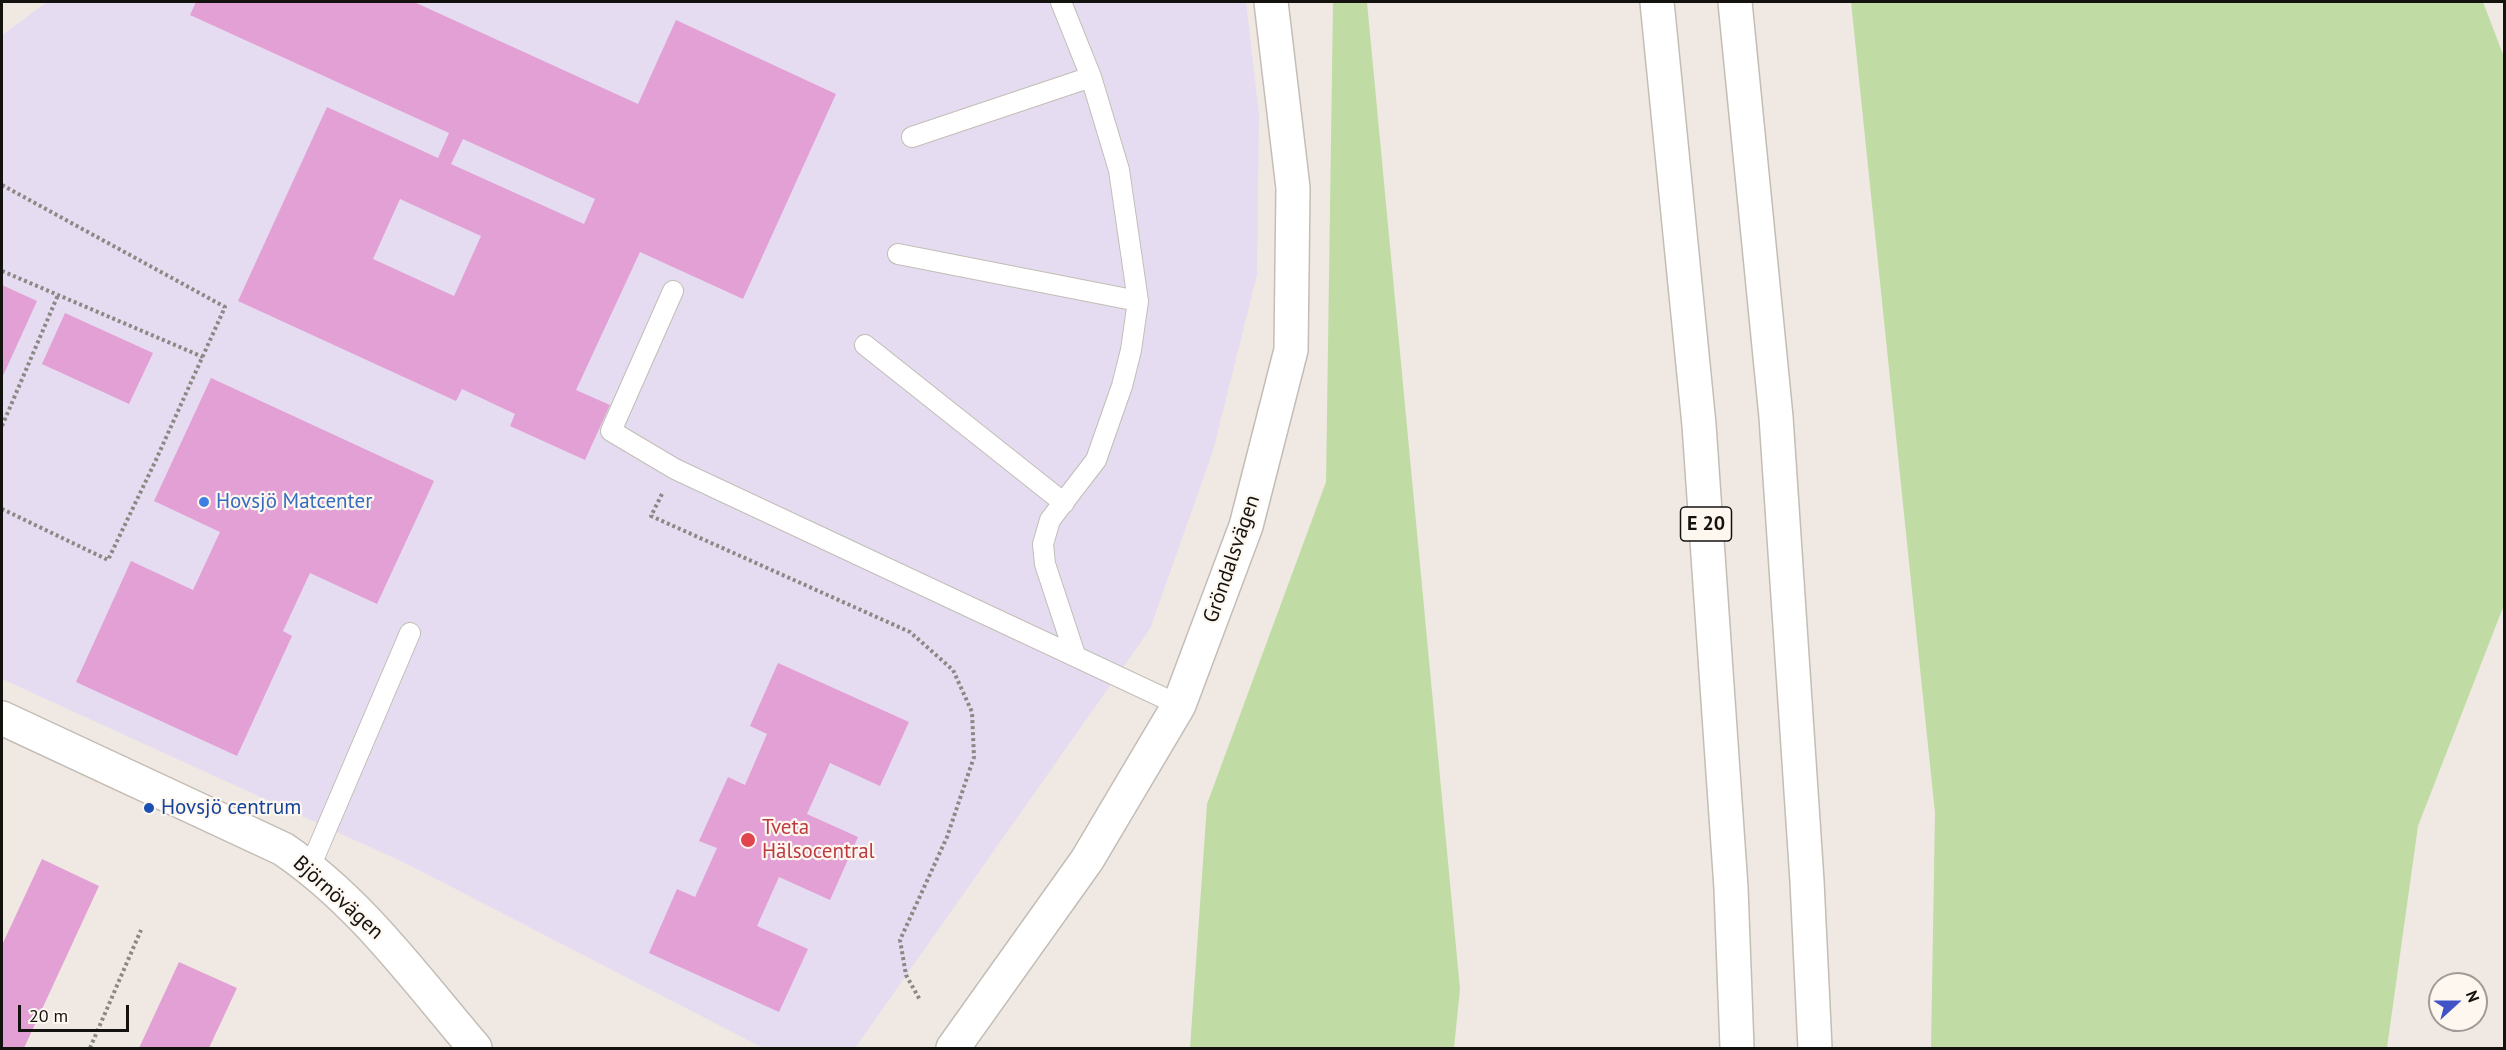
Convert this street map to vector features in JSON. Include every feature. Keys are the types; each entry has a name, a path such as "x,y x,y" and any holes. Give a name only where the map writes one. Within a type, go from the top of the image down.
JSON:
{"main road":[{"name":"Gröndalsvägen","path":"953,1048 1087,860 1179,705 1246,526 1291,350 1293,188 1271,2"},
{"name":"E 20","path":"1657,2 1699,425 1731,888 1737,1048"},
{"path":"1735,2 1776,417 1808,881 1815,1048"},
{"name":"Björnövägen","path":"2,718 283,849 310,867 383,937 475,1048"}],"lane":[{"path":"1061,2 1090,77 1119,170 1138,301 1131,350 1124,377 1096,460 1050,520 1043,544 1045,564 1075,655"},
{"path":"912,137 1090,77"},
{"path":"898,254 1138,301"},
{"path":"673,291 611,431 675,469 1179,705"},
{"path":"865,345 1064,503"},
{"path":"310,867 410,633"}],"path":[{"path":"2,185 225,307 108,560 2,509"},
{"path":"2,271 203,357"},
{"path":"2,426 58,295"},
{"path":"675,469 651,516 910,632 952,670 972,712 974,757 947,837 900,940 906,975 920,1000"},
{"path":"90,1048 141,930"}],"shaded area":[{"path":"47,2 1246,2 1259,114 1257,275 1213,451 1150,629 855,1048 763,1048 407,864 2,679 2,35"}],"green space":[{"path":"1333,2 1367,2 1460,989 1454,1048 1190,1048 1207,804 1326,482"},
{"path":"1851,2 2483,2 2504,57 2504,605 2418,826 2387,1048 1931,1048 1935,813"}],"building":[{"path":"196,2 414,2 638,104 676,20 836,94 743,299 640,252 576,390 610,405 585,460 510,426 515,414 462,389 456,401 238,301 327,107 438,158 449,133 190,15","holes":["463,139 595,199 584,224 451,164","400,199 481,236 454,296 373,259"]},
{"path":"2,285 37,301 2,378"},
{"path":"65,313 153,353 129,404 42,364"},
{"path":"211,378 434,481 377,604 310,573 283,631 292,636 237,756 76,682 131,561 193,590 220,532 154,501"},
{"path":"778,663 909,722 880,786 830,763 807,814 858,837 830,900 779,877 757,926 808,949 779,1012 649,953 677,889 695,897 717,848 699,841 728,777 745,785 767,734 750,726"},
{"path":"42,859 99,886 24,1048 2,1048 2,945"},
{"path":"179,962 237,988 209,1048 139,1048"}],"place":[{"name":"Hovsjö Matcenter","path":"204,502"},
{"name":"Hovsjö centrum","path":"149,808"},
{"name":"Tveta Hälsocentral","path":"748,840"}]}
